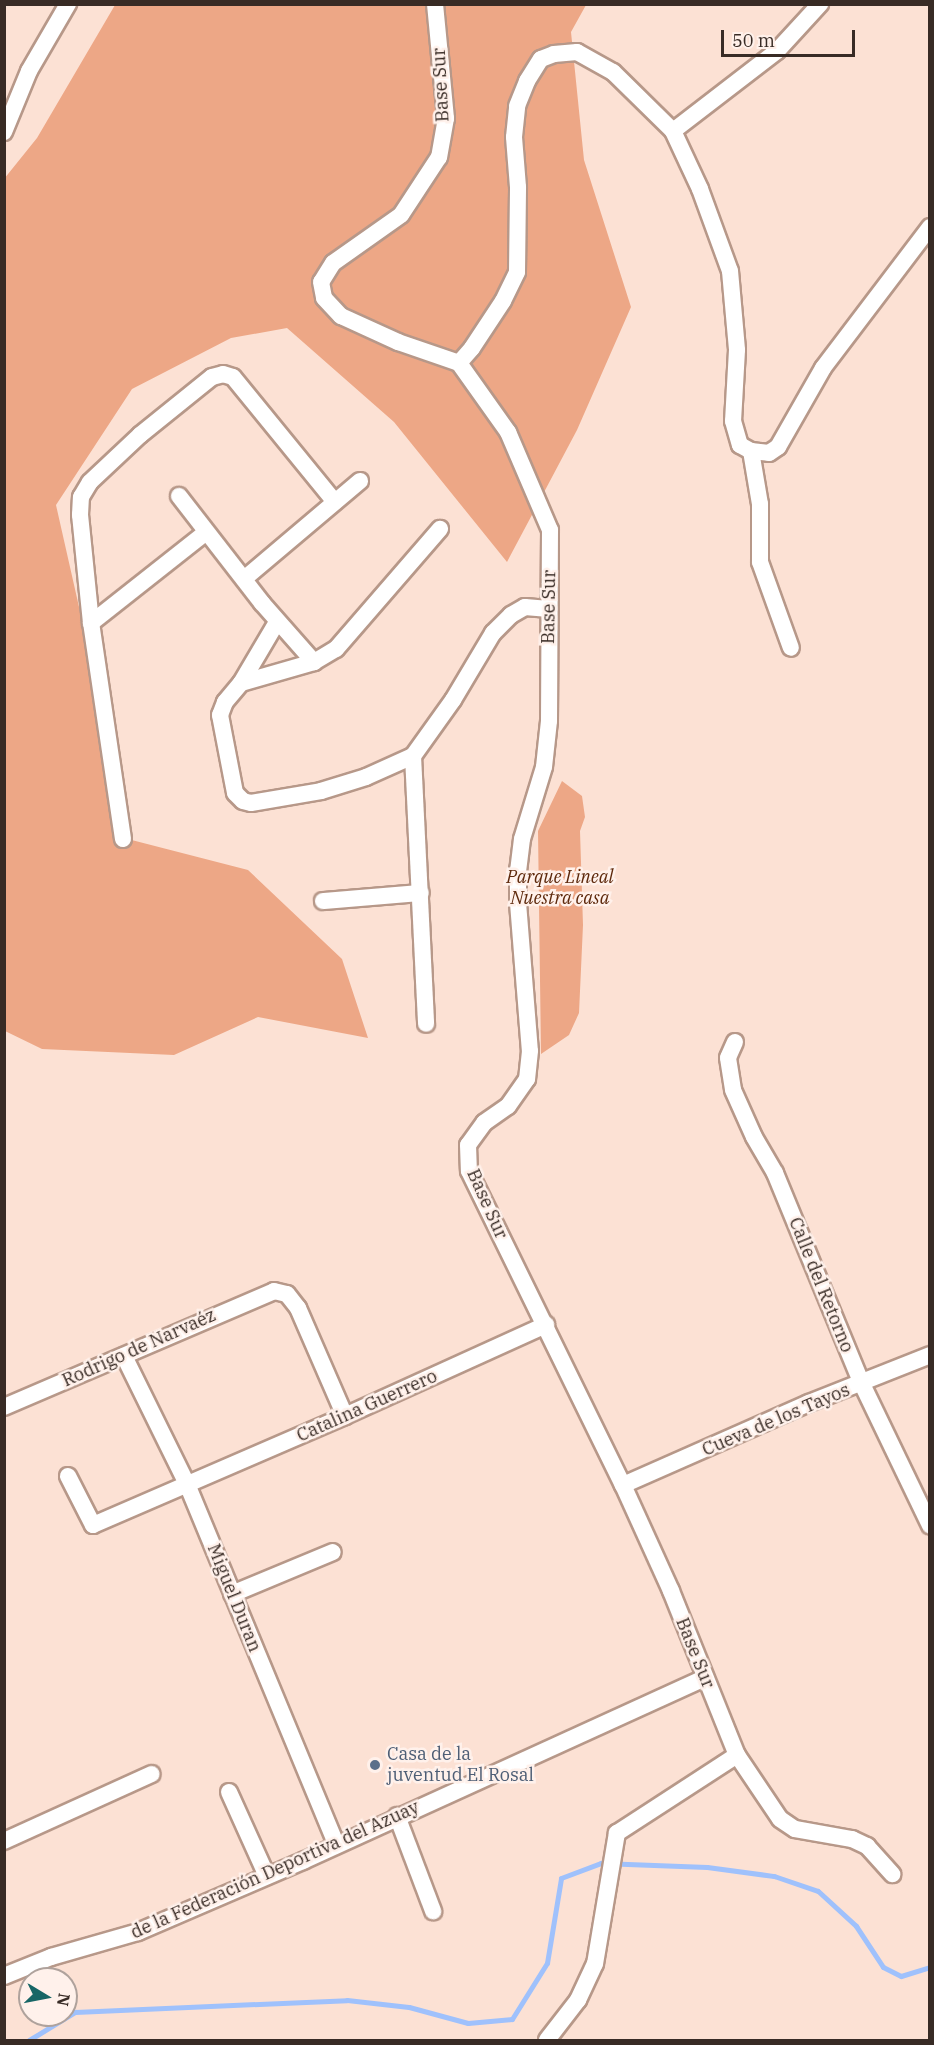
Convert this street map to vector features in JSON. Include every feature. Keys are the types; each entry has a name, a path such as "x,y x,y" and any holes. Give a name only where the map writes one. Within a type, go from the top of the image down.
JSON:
{"street":[{"path":"4,132 29,71 68,4"},
{"name":"Base Sur","path":"435,4 446,118 439,158 401,215 333,263 321,282 324,298 341,316 398,342 459,363 508,432 550,530 549,721 544,767 522,839 518,870 518,903 531,1051 527,1079 508,1106 484,1123 468,1145 469,1171 623,1485 670,1591 737,1755 780,1819 795,1829 852,1839 867,1846 892,1874"},
{"path":"673,131 777,51 820,4"},
{"path":"459,363 472,348 503,301 517,272 518,187 514,137 517,106 527,81 541,59 554,54 577,52 614,72 673,131 700,189 730,271 737,350 733,421 740,445 751,451 769,453 778,447 823,368 930,227"},
{"path":"123,839 91,623 81,497 90,482 212,377 223,374 233,377 335,502"},
{"path":"751,451 760,504 760,562 791,648"},
{"path":"244,579 360,481"},
{"path":"179,496 205,533 277,622 314,662"},
{"path":"241,683 314,662 336,649 440,530"},
{"path":"91,623 205,533"},
{"path":"277,622 241,683 225,702 220,715 235,793 243,801 252,803 321,791 366,777 413,756 453,700 493,633 511,615 525,607 549,609"},
{"path":"413,756 426,1024"},
{"path":"323,901 421,893"},
{"name":"Calle del Retorno","path":"735,1042 728,1058 733,1090 754,1137 775,1173 862,1384 930,1525"},
{"name":"Rodrigo de Narvaéz","path":"4,1407 274,1291 287,1294 298,1308 345,1416"},
{"name":"Catalina Guerrero","path":"68,1476 93,1525 345,1416 546,1325"},
{"name":"Cueva de los Tayos","path":"623,1485 809,1403 862,1384 930,1355"},
{"name":"Miguel Duran","path":"124,1356 187,1484 336,1844"},
{"path":"232,1594 333,1552"},
{"name":"de la Federación Deportiva del Azuay","path":"4,1976 51,1957 138,1932 705,1678"},
{"path":"547,2040 578,2000 595,1964 617,1833 737,1755"},
{"path":"4,1841 152,1774"},
{"path":"229,1792 267,1876"},
{"path":"397,1816 433,1911"}],"green space":[{"path":"115,5 586,5 571,32 584,160 631,307 577,430 507,562 394,422 287,328 231,338 132,389 56,505 91,660 120,837 248,870 342,959 368,1038 258,1017 174,1055 42,1049 5,1031 4,179 37,138"},
{"name":"Parque Lineal Nuestra casa","path":"562,781 582,796 585,817 580,831 583,925 579,1013 569,1035 541,1054 538,831"}],"waterway":[{"path":"29,2040 75,2012 347,2000 409,2007 468,2023 512,2019 547,1963 561,1878 601,1863 707,1867 774,1876 818,1891 856,1926 883,1967 901,1976 930,1967"}],"place":[{"name":"Casa de la juventud El Rosal","path":"375,1765"}]}
